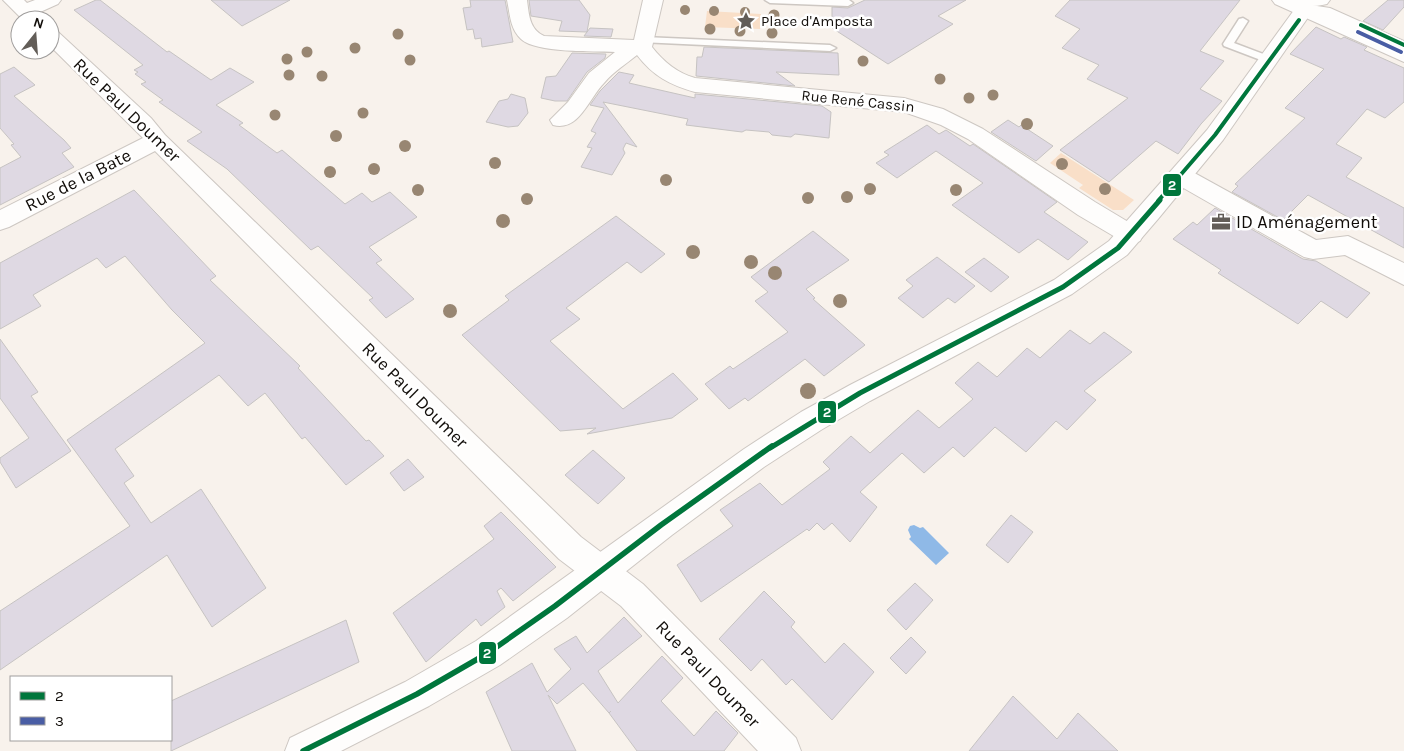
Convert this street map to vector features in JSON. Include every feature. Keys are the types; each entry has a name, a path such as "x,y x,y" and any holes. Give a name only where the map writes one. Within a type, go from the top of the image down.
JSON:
{"street":[{"path":"24,10 50,0"},
{"path":"517,0 523,30 530,38 535,40 551,44 640,45"},
{"path":"560,120 576,107 596,78 640,45 653,0"},
{"path":"1311,6 1361,25 1404,45"},
{"path":"1311,6 1404,49"},
{"path":"1311,6 1404,56"},
{"path":"303,751 418,694 488,653 754,458 811,421 860,393 1063,287 1118,248 1215,135 1311,6"},
{"name":"Rue Paul Doumer","path":"60,44 143,123 157,140 530,510 570,548 632,595 783,751"},
{"name":"Rue René Cassin","path":"640,45 660,70 686,83 904,105 936,113 982,138 1130,236"},
{"name":"Rue de la Bate","path":"0,221 157,140"},
{"path":"1181,176 1313,250 1348,245 1404,275"}],"lane":[{"path":"770,0 848,3"},
{"path":"1243,21 1228,44 1270,60"},
{"path":"640,45 830,48"}],"shaded area":[{"path":"707,11 761,14 760,29 705,27"},
{"path":"1061,153 1134,200 1123,210 1113,210 1079,188 1083,185 1050,163"}],"water":[{"path":"914,525 920,528 923,527 949,553 936,565 909,539 911,537 908,530 910,526"}],"building":[{"path":"100,0 167,52 169,51 211,80 230,68 254,82 216,105 243,123 239,125 277,153 282,150 345,204 362,193 372,202 390,192 417,217 369,247 382,260 376,263 414,299 386,318 369,300 373,298 318,246 311,250 227,169 187,141 202,132 159,102 163,100 141,84 146,82 135,74 138,72 134,70 143,65 74,10"},
{"path":"211,0 290,0 242,26"},
{"path":"470,0 505,0 513,42 482,47 481,38 475,39 473,29 467,30 463,8 471,7"},
{"path":"529,0 579,0 590,15 587,32 559,31 562,21 531,16"},
{"path":"865,0 966,0 938,16 953,24 888,64 832,28 832,7 848,8"},
{"path":"1070,0 1240,0 1200,51 1224,61 1200,89 1222,101 1178,154 1156,141 1109,182 1060,150 1128,98 1087,79 1099,65 1062,48 1080,29 1055,16"},
{"path":"1388,0 1404,0 1404,7 1383,30 1363,21"},
{"path":"1316,27 1341,39 1344,37 1367,47 1364,50 1404,68 1404,102 1385,118 1367,109 1336,144 1362,158 1346,177 1404,208 1404,248 1308,195 1283,220 1232,192 1238,186 1235,184 1305,118 1285,108 1324,69 1290,54"},
{"path":"590,28 613,29 611,37 584,36"},
{"path":"704,47 838,53 839,75 776,72 795,86 696,76 697,57 702,57"},
{"path":"572,53 606,54 605,58 587,72 567,101 541,98 546,77 556,76"},
{"path":"14,67 35,85 14,96 71,148 62,153 74,167 0,205 0,168 21,157 11,145 14,144 0,128 0,74"},
{"path":"619,72 634,75 629,83 695,98 695,94 822,106 831,112 829,138 795,134 791,137 772,135 769,132 746,130 742,132 686,125 688,119 603,102 637,147 626,143 623,149 625,153 612,175 581,167 592,148 587,147 596,133 591,131 604,108 590,105 600,91"},
{"path":"511,94 525,98 528,113 518,126 508,127 486,122 499,101 508,99"},
{"path":"1008,120 1019,127 1021,125 1053,146 1036,161 991,132"},
{"path":"927,125 939,134 946,130 970,146 973,144 1057,202 1044,212 1088,242 1068,260 1038,239 1019,253 952,205 983,183 936,151 897,178 876,163 889,155 884,152"},
{"path":"134,190 216,276 210,280 300,366 298,368 366,441 369,440 384,456 346,485 305,437 302,439 265,393 248,406 219,375 115,449 134,476 124,483 151,523 201,489 266,588 212,627 167,555 0,670 0,611 130,526 67,440 205,343 172,310 125,256 106,268 97,258 33,295 41,306 0,329 0,263"},
{"path":"1215,208 1303,259 1316,261 1370,293 1347,318 1321,301 1298,324 1218,273 1221,270 1173,239 1193,222 1197,225"},
{"path":"616,216 665,254 641,273 627,262 566,308 580,319 550,341 623,409 673,373 698,399 672,418 587,434 596,428 560,431 462,335 509,300 505,296"},
{"path":"813,231 849,260 806,289 815,298 813,299 865,345 824,376 805,359 748,401 745,398 729,409 705,384 730,366 733,369 788,332 755,301 768,292 751,277"},
{"path":"937,257 975,286 955,303 948,298 923,318 898,298 913,286 906,280"},
{"path":"984,258 1009,277 991,292 965,272"},
{"path":"1070,330 1090,344 1104,332 1132,352 1084,391 1096,400 1067,430 1056,421 1026,452 995,427 964,457 953,447 924,473 902,453 860,492 877,507 850,542 832,523 824,530 817,523 809,531 807,529 701,602 677,565 733,526 720,510 760,483 782,505 830,469 823,462 851,436 870,453 918,410 939,428 973,399 955,383 978,362 997,377 1027,348 1040,358"},
{"path":"0,339 38,392 31,396 71,451 16,488 0,462 0,458 29,438 0,398"},
{"path":"593,450 625,478 598,504 565,475"},
{"path":"408,459 424,477 404,491 390,473"},
{"path":"501,512 556,567 513,601 501,588 497,591 505,607 481,626 476,619 426,662 393,613 494,539 484,526"},
{"path":"1011,515 1033,532 1008,563 986,545"},
{"path":"915,583 933,600 906,630 887,610"},
{"path":"764,591 795,622 791,627 825,663 844,643 874,672 832,720 792,679 786,685 762,659 751,671 719,639"},
{"path":"624,617 642,636 598,671 618,703 662,656 683,678 661,701 694,736 716,711 738,733 724,751 637,751 609,713 583,683 557,704 548,695 576,751 512,751 486,692 532,663 547,692 571,669 554,649 576,636 587,653"},
{"path":"346,620 359,662 171,751 172,701"},
{"path":"911,637 926,652 906,674 890,658"},
{"path":"1013,696 1057,739 1078,713 1118,751 969,751"}],"transit line":[{"name":"2","path":"303,751 417,694 488,653 555,606 661,525 754,458 811,421 860,393 1063,287 1118,248 1215,135 1299,20"},
{"name":"2","path":"1361,25 1404,45"},
{"name":"3","path":"1358,32 1401,52"}],"place":[{"name":"Place d'Amposta","path":"746,21"},
{"name":"ID Aménagement","path":"1221,222"}]}
